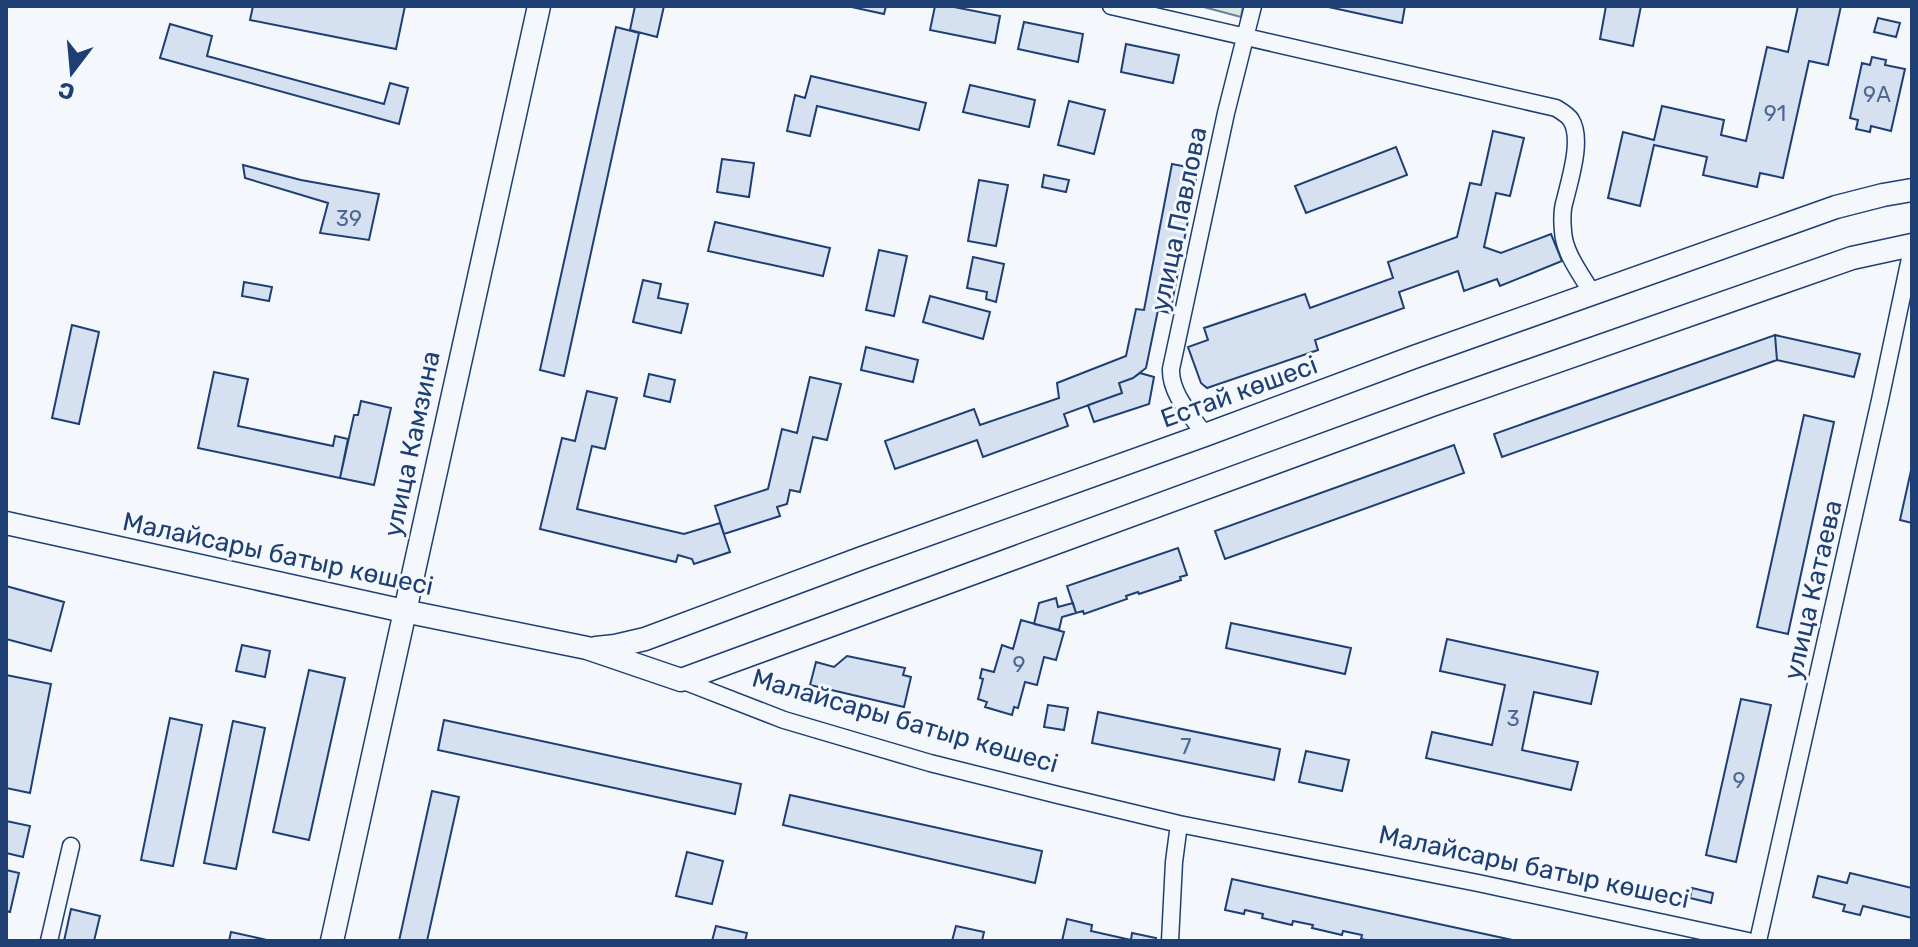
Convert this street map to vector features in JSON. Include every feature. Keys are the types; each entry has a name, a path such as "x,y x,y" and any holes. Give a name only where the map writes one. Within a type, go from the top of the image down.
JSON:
{"main road":[{"name":"улица Камзина","path":"332,941 539,6"},
{"name":"Естай көшесі","path":"587,648 645,639 1592,293 1836,207 1912,190"},
{"path":"681,680 1463,394 1852,258 1912,247"},
{"name":"Малайсары батыр көшесі","path":"6,523 587,648 681,680"}],"street":[{"path":"1111,6 1556,108 1570,117 1574,127 1575,161 1564,203 1563,234 1568,252 1592,293"},
{"name":"улица Павлова","path":"1205,435 1174,389 1171,369 1226,113 1253,6"},
{"name":"улица Катаева","path":"1758,941 1912,247"},
{"name":"Малайсары батыр көшесі","path":"681,680 784,720 930,763 1179,824 1748,941"},
{"path":"1170,941 1179,824"},
{"path":"49,941 71,846"}],"shaded area":[{"path":"1200,6 1243,6 1241,17"}],"building":[{"path":"253,6 405,6 396,49 250,20"},
{"path":"635,6 664,6 657,37 630,30"},
{"path":"847,6 886,6 884,14"},
{"path":"935,6 1000,16 995,43 930,30"},
{"path":"1324,6 1405,6 1402,23"},
{"path":"1606,6 1641,6 1633,46 1600,39"},
{"path":"1798,6 1841,6 1828,65 1809,61 1783,178 1760,173 1757,187 1703,175 1707,157 1654,145 1640,206 1608,198 1623,132 1654,140 1662,106 1724,120 1721,135 1746,141 1767,47 1788,52"},
{"path":"1878,18 1900,23 1896,37 1874,32"},
{"path":"1024,22 1083,34 1078,62 1018,49"},
{"path":"170,24 212,36 207,56 384,104 390,83 408,88 399,124 160,58"},
{"path":"616,27 639,33 564,376 540,370"},
{"path":"1126,44 1179,55 1173,83 1121,72"},
{"path":"1872,57 1886,60 1885,65 1905,69 1891,131 1871,126 1870,132 1856,129 1858,120 1850,118 1862,63 1870,65"},
{"path":"811,76 926,103 919,130 817,106 810,136 787,131 795,95 805,98"},
{"path":"970,85 1035,100 1029,127 963,112"},
{"path":"1069,101 1105,110 1094,154 1058,145"},
{"path":"1493,131 1524,138 1510,196 1496,193 1484,247 1501,253 1551,234 1562,261 1500,286 1497,279 1464,291 1458,271 1399,292 1404,308 1315,340 1318,350 1207,388 1201,383 1188,347 1208,340 1204,328 1305,294 1310,308 1393,278 1388,262 1457,237 1470,183 1481,185"},
{"path":"1396,147 1407,175 1306,213 1295,186"},
{"path":"722,159 754,163 749,197 717,192"},
{"path":"1172,164 1198,169 1170,313 1158,310 1146,368 1133,378 1119,383 1122,393 1064,414 1068,426 983,457 977,440 895,469 885,441 974,409 980,425 1059,398 1057,383 1126,356 1136,309 1144,310"},
{"path":"243,165 301,180 379,194 369,240 320,233 328,203 245,178"},
{"path":"1044,175 1069,180 1066,192 1042,187"},
{"path":"979,180 1008,185 996,246 968,241"},
{"path":"715,222 830,248 823,276 708,251"},
{"path":"879,250 907,256 894,316 866,310"},
{"path":"973,257 1004,264 996,302 986,299 987,292 967,288"},
{"path":"643,280 661,284 658,298 688,304 681,333 633,322"},
{"path":"244,282 272,287 269,301 242,296"},
{"path":"930,296 990,312 983,339 923,322"},
{"path":"72,325 99,332 79,424 52,418"},
{"path":"1775,335 1777,360 1502,457 1494,434"},
{"path":"1775,335 1860,354 1854,377 1777,360"},
{"path":"866,347 918,360 913,382 861,370"},
{"path":"214,372 248,379 238,426 333,446 335,436 348,439 340,478 198,448"},
{"path":"1140,373 1154,377 1149,404 1094,422 1088,405 1122,393 1119,383"},
{"path":"649,374 675,380 670,402 644,396"},
{"path":"810,377 841,384 827,440 813,437 800,492 790,490 787,504 777,507 780,516 724,534 715,506 768,489 782,429 797,433"},
{"path":"587,391 617,398 605,449 592,446 577,509 684,534 720,523 730,552 694,564 692,559 678,555 676,562 540,529 562,438 575,441"},
{"path":"361,401 391,408 374,485 340,478 354,415 358,415"},
{"path":"1804,415 1834,422 1788,634 1757,627"},
{"path":"1454,445 1464,473 1225,559 1215,531"},
{"path":"1912,466 1912,523 1900,520"},
{"path":"1178,548 1187,575 1180,577 1181,580 1126,596 1127,599 1084,614 1083,611 1076,613 1067,586"},
{"path":"6,586 64,602 51,651 6,639"},
{"path":"1056,598 1058,607 1073,603 1076,613 1062,617 1059,630 1034,624 1039,603"},
{"path":"1021,620 1064,632 1056,660 1044,657 1037,685 1025,682 1018,708 1014,707 1012,715 985,707 987,702 978,699 982,669 994,672 1002,645 1013,649"},
{"path":"1231,623 1351,648 1345,674 1226,648"},
{"path":"1447,639 1598,672 1591,704 1534,692 1522,750 1578,762 1571,790 1426,758 1432,732 1492,745 1505,685 1440,671"},
{"path":"242,645 270,651 265,677 236,671"},
{"path":"847,656 905,668 903,675 911,677 904,707 810,685 816,662 834,667"},
{"path":"309,670 345,678 309,840 273,832"},
{"path":"6,675 51,684 30,793 6,788"},
{"path":"1741,699 1771,705 1736,862 1706,855"},
{"path":"1048,705 1068,708 1064,730 1044,727"},
{"path":"1098,712 1280,749 1274,780 1092,743"},
{"path":"170,718 202,725 173,866 141,860"},
{"path":"444,720 741,784 735,814 438,750"},
{"path":"233,721 265,728 236,869 204,863"},
{"path":"1306,751 1349,760 1342,791 1299,782"},
{"path":"432,791 459,797 427,941 399,941"},
{"path":"790,795 1042,851 1035,883 783,825"},
{"path":"6,821 30,826 23,857 6,853"},
{"path":"687,852 723,861 712,904 676,896"},
{"path":"6,870 19,873 10,912 6,911"},
{"path":"1850,873 1912,888 1912,918 1863,906 1860,915 1843,911 1845,905 1813,897 1818,876 1847,883"},
{"path":"1232,879 1517,941 1371,941 1361,939 1362,935 1343,931 1342,935 1293,921 1292,925 1262,918 1263,914 1225,910"},
{"path":"1692,888 1713,893 1711,903 1690,898"},
{"path":"71,909 100,916 94,941 64,941"},
{"path":"1067,919 1092,925 1091,931 1131,940 1132,933 1156,938 1156,941 1062,941"},
{"path":"716,926 747,933 745,941 712,941"},
{"path":"956,926 984,932 982,941 952,941"},
{"path":"231,932 267,940 267,941 229,941"}]}
